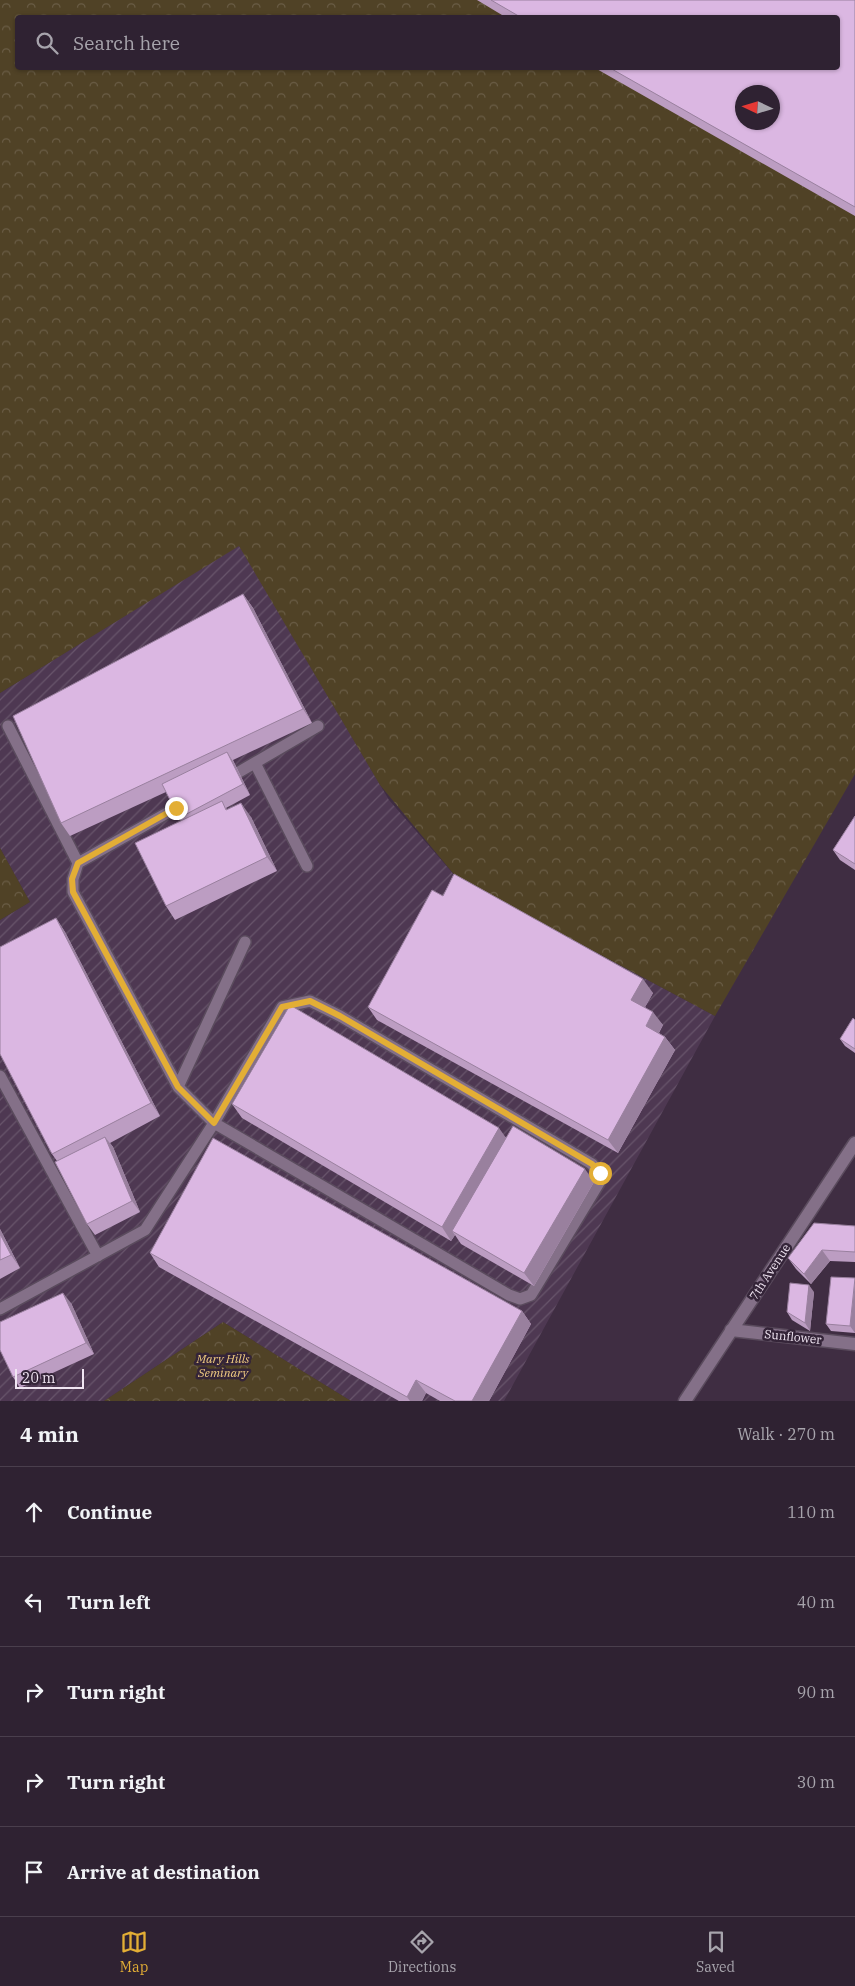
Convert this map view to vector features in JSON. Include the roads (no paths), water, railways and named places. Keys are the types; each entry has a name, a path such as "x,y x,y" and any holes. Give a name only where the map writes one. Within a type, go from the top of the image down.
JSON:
{"street":[{"name":"7th Avenue","path":"685,1401 855,1143"},
{"name":"Sunflower","path":"731,1330 855,1344"}],"lane":[{"path":"8,726 78,863"},
{"path":"239,772 318,726"},
{"path":"255,763 307,866"},
{"path":"0,1309 145,1230 214,1123 282,1007 310,1001 340,1016 592,1164 600,1173 599,1183 531,1295 520,1299 509,1295 214,1123 178,1087 73,892 72,879 78,863 176,808"},
{"path":"178,1087 245,942"},
{"path":"0,1076 98,1256"}],"park label":[{"name":"Mary Hills Seminary","path":"223,1366"}]}
